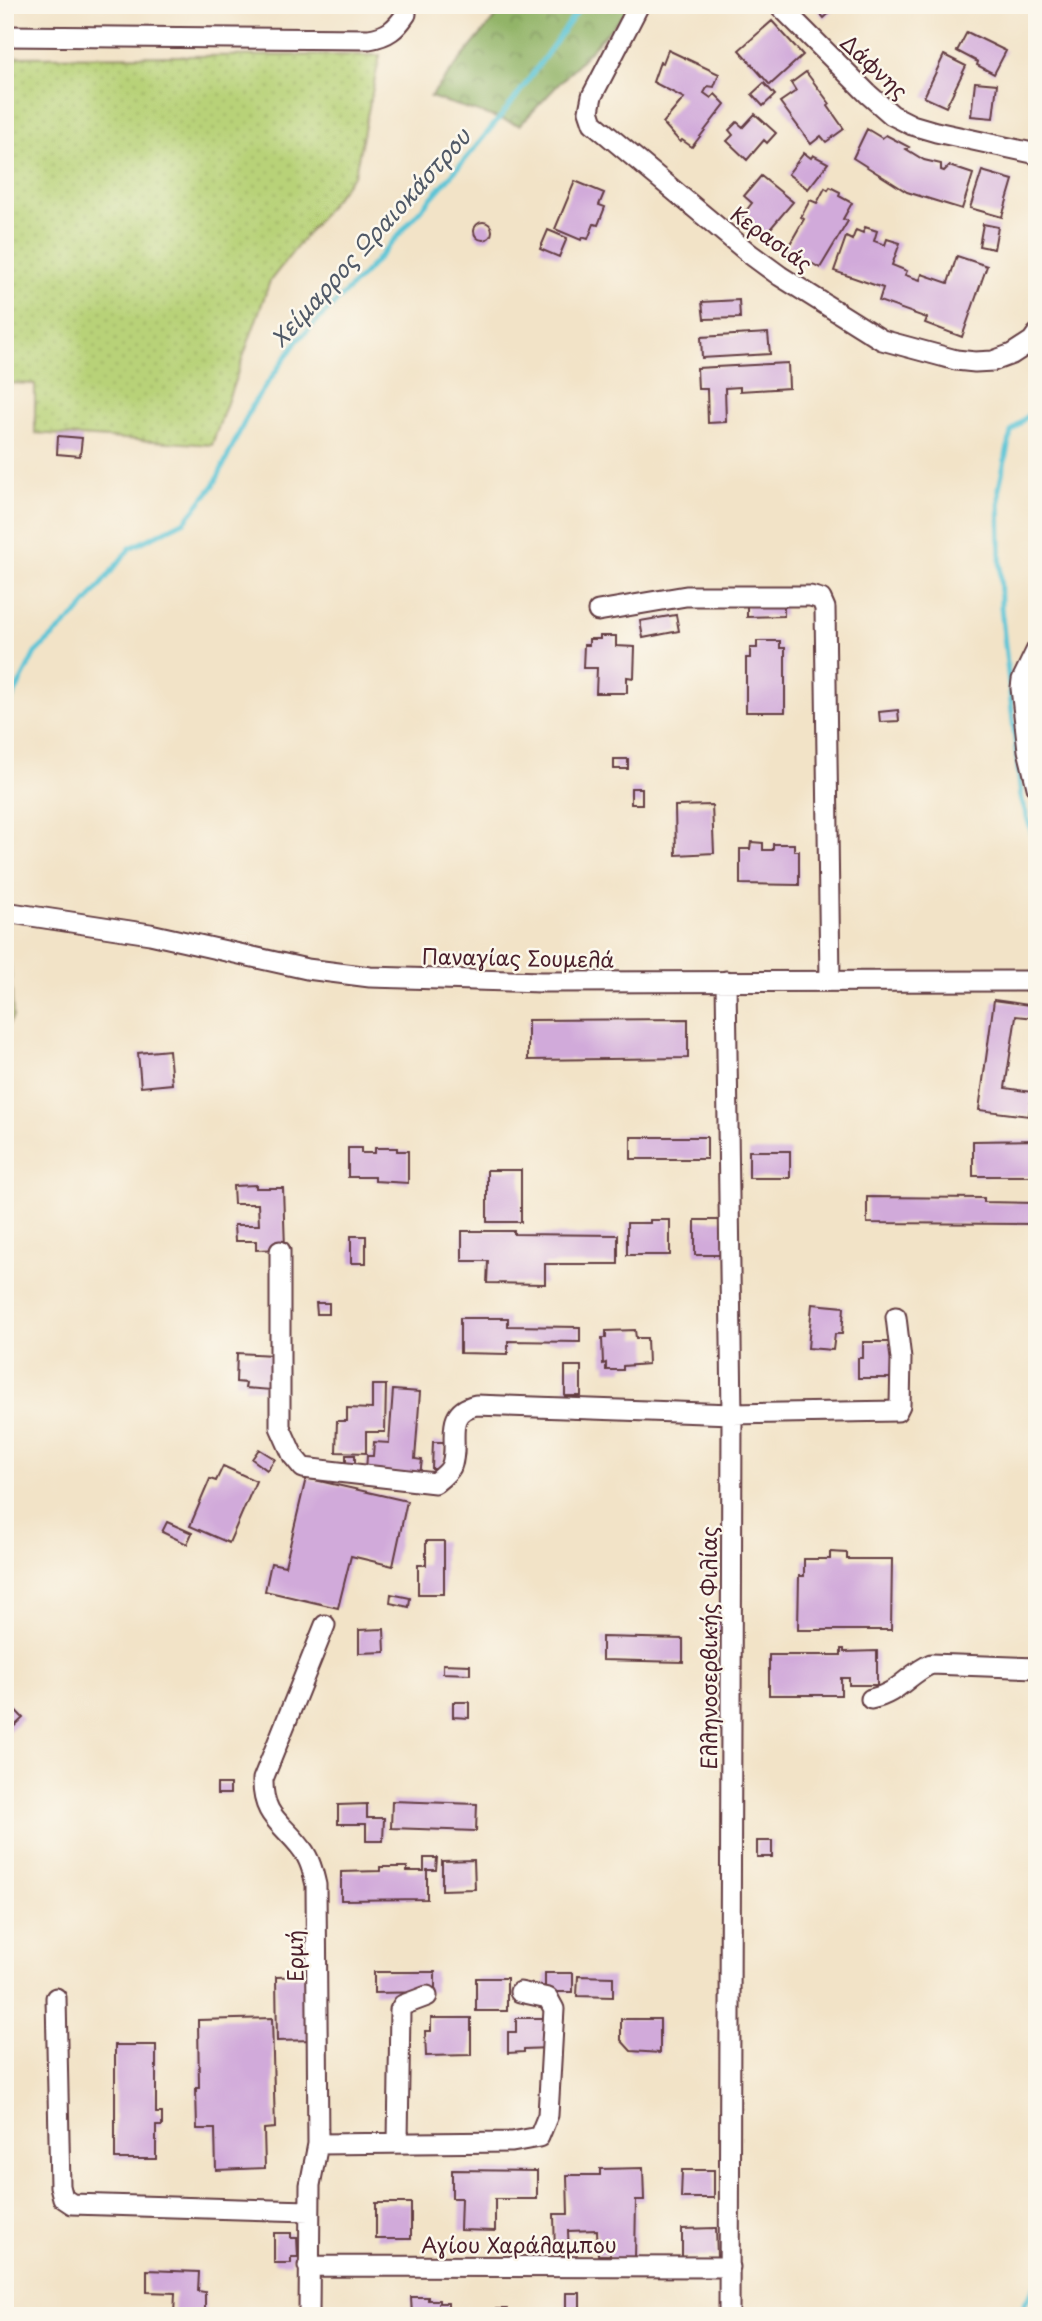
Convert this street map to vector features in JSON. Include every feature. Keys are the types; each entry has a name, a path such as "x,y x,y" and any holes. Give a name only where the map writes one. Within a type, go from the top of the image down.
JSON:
{"street":[{"name":"Κερασιάς","path":"639,5 592,96 589,111 593,123 750,254 881,340 956,360 993,361 1012,355 1032,341 1037,334"},
{"name":"Δάφνης","path":"779,5 867,94 892,115 912,125 936,132 1037,154"},
{"path":"5,36 369,39 396,29 407,14"},
{"path":"598,611 686,596 810,596 821,599 825,608 830,980"},
{"path":"1037,649 1032,673 1021,688 1028,750 1037,787"},
{"name":"Παναγίας Σουμελά","path":"5,912 150,934 334,974 445,980 1037,981"},
{"name":"Ελληνοσερβικής Φιλίας","path":"726,981 732,1414 729,2316"},
{"path":"280,1251 280,1427 293,1456 303,1468 435,1483 451,1467 456,1416 463,1408 476,1405 732,1414 897,1411 900,1405 901,1359 896,1317"},
{"name":"Ερμή","path":"309,2316 310,2185 318,2144 316,1885 312,1867 303,1850 268,1810 262,1796 263,1779 325,1625"},
{"path":"871,1699 886,1696 923,1667 931,1664 1037,1668"},
{"path":"318,2144 398,2141 512,2142 539,2137 548,2115 554,2009 548,1998 520,1992"},
{"path":"398,2141 400,2010 403,2005 428,1996"},
{"path":"56,1998 60,2186 64,2198 72,2204 309,2211"},
{"name":"Αγίου Χαράλαμπου","path":"308,2266 730,2267"}],"green space":[{"path":"505,5 633,5 520,125 430,97"},
{"path":"380,55 355,173 270,281 212,445 35,433 35,384 5,383 5,57"},
{"path":"5,955 10,963 13,1017 5,1031"}],"building":[{"path":"813,5 838,5 824,18"},
{"path":"1018,5 1037,5 1037,15"},
{"path":"772,21 803,55 770,85 739,50"},
{"path":"967,32 1006,51 994,74 957,51"},
{"path":"668,50 719,74 714,87 708,86 704,93 711,98 715,94 725,104 692,147 682,140 680,142 663,123 684,98 653,82 660,62 663,63"},
{"path":"944,55 966,66 946,107 924,97"},
{"path":"806,72 830,104 828,106 844,129 826,142 821,136 811,144 780,102 796,91 791,83"},
{"path":"975,82 997,84 993,118 971,116"},
{"path":"764,83 775,95 763,106 752,94"},
{"path":"755,114 776,133 767,143 764,140 747,160 727,141 733,135 729,130 737,122 743,127"},
{"path":"867,129 882,138 886,135 909,147 906,149 924,160 941,164 941,170 944,171 949,166 973,174 962,209 907,192 853,158"},
{"path":"804,153 828,163 808,189 788,174"},
{"path":"982,171 1013,180 1002,217 970,208"},
{"path":"761,176 793,202 765,235 742,216 752,203 744,196"},
{"path":"575,181 604,193 599,205 605,207 598,225 594,224 588,239 582,237 581,240 555,229"},
{"path":"830,187 852,203 843,219 848,221 820,268 787,249 804,219 801,217 810,200 817,203 825,188 828,190"},
{"path":"479,222 487,222 492,231 490,238 479,240 474,235 474,227"},
{"path":"983,224 998,227 994,249 979,246"},
{"path":"865,227 877,231 874,241 885,245 887,239 900,243 892,265 907,271 905,275 920,280 922,274 948,283 957,256 987,266 962,337 925,323 927,318 879,301 883,288 834,271 846,237 852,240 856,230 863,233"},
{"path":"548,230 567,238 559,257 540,249"},
{"path":"739,300 740,318 704,319 702,302"},
{"path":"768,333 770,354 702,358 701,337"},
{"path":"788,363 789,388 740,391 740,387 725,388 726,422 708,423 707,389 698,389 697,368"},
{"path":"58,436 82,438 80,456 57,454"},
{"path":"747,603 784,603 784,616 747,617"},
{"path":"676,615 679,631 643,638 640,621"},
{"path":"600,636 616,636 616,646 635,647 634,678 627,677 627,693 596,693 597,668 583,668 584,645 589,645 589,639 600,639"},
{"path":"757,641 780,641 780,648 785,648 785,712 746,712 746,658 750,658 750,648 757,648"},
{"path":"898,710 899,721 880,722 879,712"},
{"path":"614,759 628,759 628,769 614,769"},
{"path":"631,788 642,788 642,804 631,804"},
{"path":"712,805 714,853 676,855 675,806"},
{"path":"751,842 763,843 763,850 773,850 773,844 794,844 794,851 799,851 799,885 740,884 740,849 750,849"},
{"path":"994,1000 1036,1006 1035,1018 1016,1016 1005,1088 1032,1092 1029,1116 979,1110"},
{"path":"688,1019 688,1058 528,1060 528,1020"},
{"path":"169,1050 172,1084 141,1087 138,1053"},
{"path":"631,1137 707,1137 707,1159 631,1159"},
{"path":"1037,1140 1037,1176 973,1176 973,1141"},
{"path":"348,1148 361,1148 361,1153 375,1153 375,1148 408,1151 408,1183 375,1181 375,1177 348,1177"},
{"path":"749,1151 790,1151 790,1178 749,1178"},
{"path":"487,1170 521,1170 521,1222 487,1222"},
{"path":"256,1185 256,1188 283,1188 285,1249 256,1250 256,1241 235,1241 234,1225 259,1225 258,1204 234,1204 233,1186"},
{"path":"867,1197 984,1198 984,1202 1037,1203 1037,1224 867,1223"},
{"path":"650,1220 670,1220 670,1255 627,1255 627,1223 650,1223"},
{"path":"695,1220 727,1220 727,1255 695,1255"},
{"path":"462,1231 618,1235 618,1264 545,1264 545,1284 487,1283 488,1261 462,1261"},
{"path":"351,1236 366,1236 366,1263 351,1263"},
{"path":"316,1303 329,1303 329,1314 317,1314"},
{"path":"812,1304 844,1307 842,1334 835,1334 833,1350 808,1348"},
{"path":"460,1318 508,1318 508,1326 580,1327 580,1342 508,1341 508,1354 460,1353"},
{"path":"635,1330 636,1338 647,1338 648,1364 623,1366 623,1370 606,1370 606,1363 603,1364 602,1338 606,1338 606,1331"},
{"path":"863,1342 893,1342 893,1378 858,1378 858,1358 863,1358"},
{"path":"237,1353 273,1355 271,1390 245,1388 246,1383 236,1382"},
{"path":"565,1366 581,1366 581,1396 565,1396"},
{"path":"372,1385 386,1385 385,1432 366,1432 366,1453 336,1452 337,1421 347,1421 347,1408 372,1409"},
{"path":"393,1390 420,1392 415,1459 422,1460 420,1475 366,1471 367,1456 373,1456 374,1442 389,1443"},
{"path":"433,1442 444,1442 443,1469 432,1469"},
{"path":"259,1449 275,1459 267,1470 252,1459"},
{"path":"346,1455 355,1455 355,1471 346,1471"},
{"path":"223,1466 256,1481 229,1543 190,1526 210,1479 216,1481"},
{"path":"306,1478 407,1501 393,1566 351,1556 338,1608 265,1591 271,1563 285,1566"},
{"path":"167,1522 192,1533 187,1544 162,1532"},
{"path":"426,1541 444,1541 444,1594 418,1594 418,1565 426,1565"},
{"path":"830,1552 847,1553 847,1559 892,1559 891,1630 798,1630 799,1576 804,1576 804,1559 830,1559"},
{"path":"391,1594 410,1598 409,1607 390,1603"},
{"path":"710,1617 728,1617 728,1632 710,1632"},
{"path":"384,1629 385,1652 359,1653 359,1630"},
{"path":"602,1637 683,1639 683,1662 602,1660"},
{"path":"841,1649 844,1649 844,1652 877,1651 877,1685 849,1685 849,1678 841,1678 841,1695 769,1695 769,1655 841,1655"},
{"path":"443,1664 470,1665 470,1674 443,1673"},
{"path":"5,1699 23,1718 5,1735"},
{"path":"453,1702 469,1702 469,1718 453,1717"},
{"path":"217,1784 230,1784 230,1794 217,1794"},
{"path":"392,1801 477,1804 476,1831 391,1828"},
{"path":"367,1804 367,1818 384,1818 383,1841 366,1841 366,1824 338,1824 338,1805"},
{"path":"757,1841 772,1841 772,1857 757,1857"},
{"path":"424,1858 437,1858 436,1870 427,1870 427,1899 341,1900 341,1872 380,1871 380,1867 407,1867 407,1871 424,1871"},
{"path":"474,1860 475,1889 442,1890 442,1861"},
{"path":"374,1972 435,1972 435,1992 374,1993"},
{"path":"545,1973 573,1973 573,1992 545,1992"},
{"path":"312,1976 313,2040 277,2041 276,1977"},
{"path":"578,1976 613,1977 613,1997 577,1996"},
{"path":"476,1978 507,1978 507,2011 476,2011"},
{"path":"272,2018 275,2128 264,2129 265,2168 216,2170 215,2129 197,2129 198,2020"},
{"path":"431,2018 471,2018 471,2055 426,2056 425,2031 431,2031"},
{"path":"516,2018 550,2018 550,2048 508,2053 508,2032 516,2032"},
{"path":"621,2019 660,2019 660,2053 631,2051 621,2040"},
{"path":"115,2045 156,2045 156,2113 162,2113 162,2126 156,2126 156,2159 115,2159"},
{"path":"643,2168 644,2200 636,2200 635,2259 610,2259 610,2255 598,2255 597,2230 568,2231 569,2255 555,2255 554,2214 568,2214 567,2175 600,2175 600,2169"},
{"path":"452,2170 537,2171 537,2199 495,2199 495,2231 460,2230 461,2198 452,2198"},
{"path":"682,2170 714,2170 714,2198 681,2198"},
{"path":"376,2203 411,2203 411,2239 376,2239"},
{"path":"716,2228 717,2257 682,2257 682,2229"},
{"path":"274,2233 291,2233 291,2238 297,2238 298,2257 291,2257 291,2263 274,2263"},
{"path":"147,2270 199,2272 198,2291 205,2292 205,2316 174,2316 175,2293 147,2292"},
{"path":"566,2293 580,2293 580,2316 566,2316"},
{"path":"411,2297 428,2297 428,2300 448,2303 448,2316 412,2316"},
{"path":"496,2309 507,2309 507,2316 471,2316 471,2312 496,2312"}],"waterway":[{"name":"Χείμαρρος Ωραιοκάστρου","path":"5,713 35,653 80,611 130,548 185,521 214,485 253,404 297,341 366,272 469,155 514,100 582,5"},
{"path":"1037,406 1011,432 999,488 1001,607 1021,797 1037,850"},
{"path":"1018,2316 1037,2282"}]}
